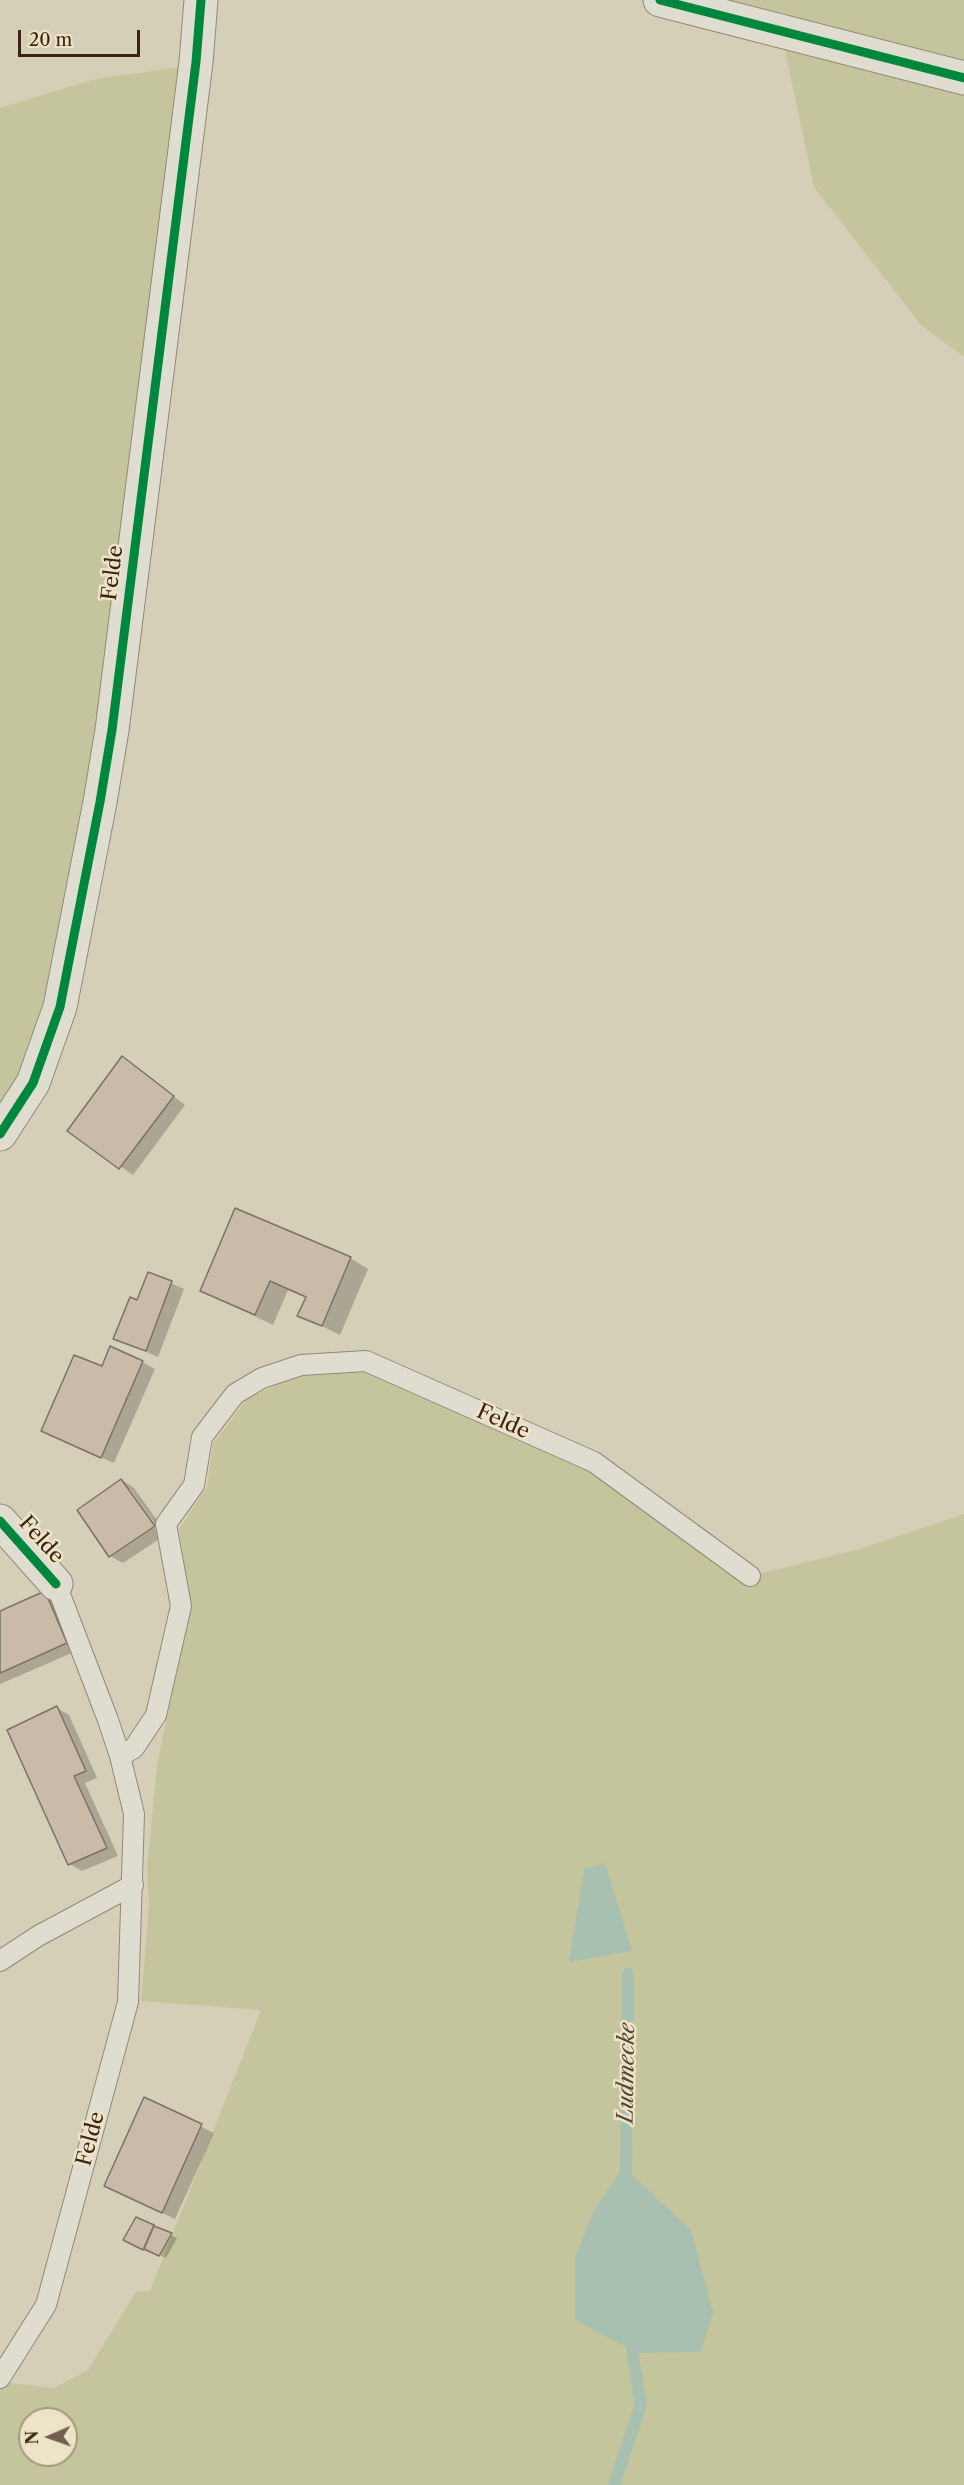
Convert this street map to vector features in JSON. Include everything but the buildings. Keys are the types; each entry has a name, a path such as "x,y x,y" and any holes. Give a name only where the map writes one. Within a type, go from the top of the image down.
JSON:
{"street":[{"name":"Felde","path":"0,1134 33,1083 60,1007 100,802 112,730 196,62 201,0"},
{"path":"660,0 964,78"},
{"name":"Felde","path":"0,1521 56,1584"}],"lane":[{"name":"Felde","path":"120,1756 134,1748 156,1716 181,1606 166,1524 194,1485 202,1437 235,1394 262,1378 301,1365 366,1361 594,1462 750,1576"},
{"name":"Felde","path":"0,2378 46,2305 128,2002 134,1814 120,1756 56,1584"},
{"path":"0,1961 38,1936 133,1885"}],"green space":[{"path":"695,0 964,0 964,69"},
{"path":"783,41 964,87 964,357 921,325 814,187"},
{"path":"182,67 97,728 49,1003 17,1076 0,1107 0,108 95,79"},
{"path":"304,1372 366,1372 592,1470 739,1579 856,1550 964,1514 964,2485 0,2485 0,2382 54,2388 88,2370 136,2292 150,2291 261,2010 141,2001 149,1905 147,1869 157,1765 190,1605 179,1529 207,1487 213,1444 247,1399"}],"shaded area":[{"path":"605,1863 632,1951 569,1962 584,1869"},
{"path":"620,2172 630,2173 691,2230 713,2312 701,2352 638,2353 575,2320 575,2258 593,2212"}],"waterway":[{"name":"Ludmecke","path":"626,2172 628,1974"},
{"name":"Ludmecke","path":"614,2485 641,2405 632,2351"}],"cycle path":[{"path":"0,1134 33,1083 60,1007 100,802 112,730 196,62 201,0"},
{"path":"660,0 964,78"},
{"path":"0,1521 56,1584"}]}
